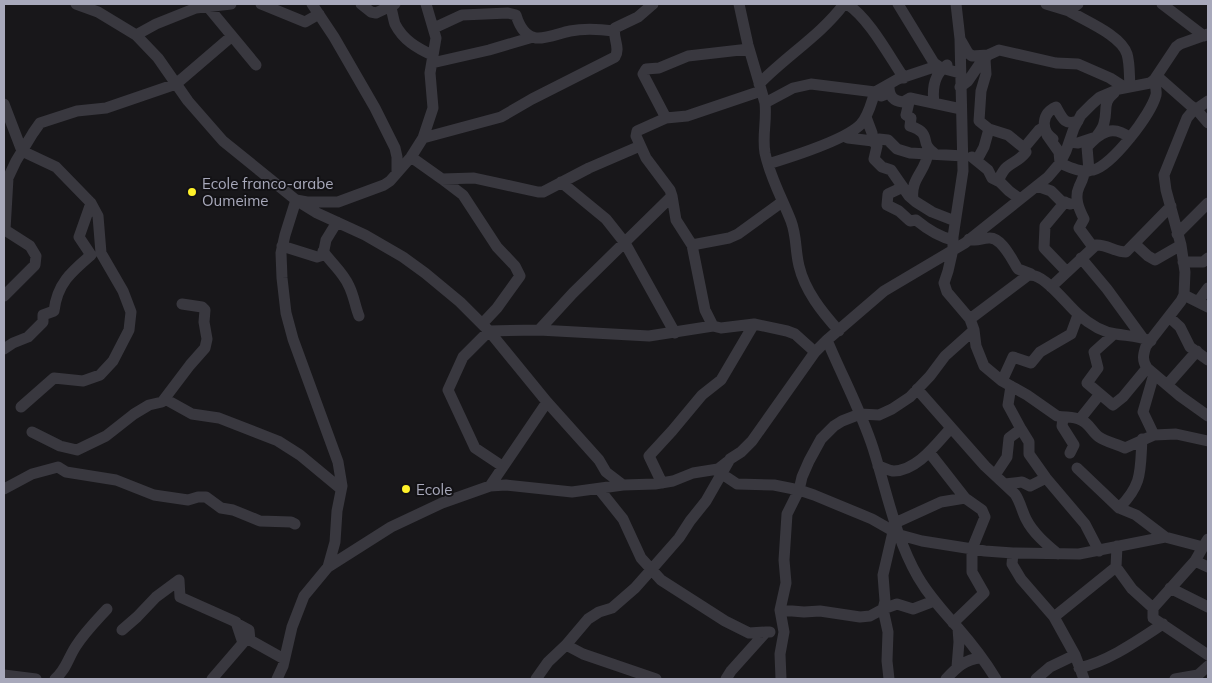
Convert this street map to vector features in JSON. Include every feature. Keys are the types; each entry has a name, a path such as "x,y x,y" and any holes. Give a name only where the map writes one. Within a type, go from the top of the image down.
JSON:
{"street":[{"path":"76,4 98,12 136,35 158,58 188,101 223,141 296,200 365,235 403,257 425,273 486,327 547,402 599,460 606,472 623,485"},
{"path":"136,35 190,7 231,4"},
{"path":"261,4 268,5 305,22 319,14"},
{"path":"312,4 375,108 395,148 397,172"},
{"path":"362,4 371,12 376,13 392,4 395,23 404,37 432,59 489,50 533,37 538,38 572,31 594,29 614,31"},
{"path":"296,200 338,202 384,185 390,181 411,157 424,138 433,108 430,73 436,38 426,4"},
{"path":"614,31 619,25 638,17 653,4"},
{"path":"739,4 749,49 765,104 763,137 768,164 794,231 797,242 798,265 803,280 819,306 839,331"},
{"path":"713,326 705,310 692,245 676,220 670,190 646,158 636,136 637,131 666,118 687,116 761,87 771,72 826,25 846,4 854,8 868,25 904,78"},
{"path":"898,4 927,53 940,67"},
{"path":"956,4 960,38 963,171 953,244 944,283 945,288 972,324 979,358 991,373 1057,416 1080,419 1098,436 1125,448 1154,435 1176,434 1208,441"},
{"path":"1046,4 1069,12 1109,34 1120,43 1126,52 1124,87"},
{"path":"1069,12 1078,4"},
{"path":"1162,4 1206,35"},
{"path":"208,7 256,65"},
{"path":"434,28 462,15 508,8 516,15 520,26 533,37"},
{"path":"424,138 501,117 615,57 618,52 614,31"},
{"path":"277,679 292,627 304,596 328,566 391,527 442,503 490,486 506,485 572,492 673,481 693,473 718,469 752,441 815,352 868,303 953,244 970,239 1048,177 1060,163 1078,121 1100,97 1124,87 1150,83 1156,78 1176,47 1206,35"},
{"path":"4,296 35,265 36,256 30,246 5,230 5,200 8,178 40,123 77,111 106,108 176,84 232,36"},
{"path":"960,38 968,53 972,56"},
{"path":"666,118 643,74 646,69 659,68 688,56 749,49"},
{"path":"960,87 968,81 983,59 999,50 1056,63 1078,64 1103,74 1124,87"},
{"path":"765,104 792,88 811,84 875,92 889,89 904,78 940,67 960,66 972,56 988,55"},
{"path":"979,121 981,91 986,78 984,64 988,55"},
{"path":"934,103 934,83 940,67"},
{"path":"1156,78 1196,109 1208,123"},
{"path":"1060,163 1072,169 1087,171 1104,166 1138,129 1156,95 1156,78"},
{"path":"1093,247 1079,228 1084,219 1080,211 1077,194 1087,171 1087,147 1105,122 1108,98 1124,87"},
{"path":"889,89 892,98 899,102 910,98 961,109"},
{"path":"768,164 844,136 860,125 866,117 875,92"},
{"path":"910,98 906,115 911,118 910,126 921,130 931,153"},
{"path":"1146,339 1169,317 1184,294 1185,272 1164,175 1187,118 1208,101"},
{"path":"4,104 22,151 56,167 91,203 98,216 101,253 123,291 131,312 129,330 113,361 100,375 83,381 54,378 21,407"},
{"path":"1060,163 1059,152 1046,131 1046,116 1050,110 1056,108 1063,120 1069,123 1078,121"},
{"path":"1106,114 1117,131"},
{"path":"866,117 873,141 877,146 874,159 876,163 891,170 913,199 932,212 955,221"},
{"path":"962,123 971,124 979,121"},
{"path":"979,121 989,129 1008,135 1024,148 1026,152 1015,163 1006,167 998,181"},
{"path":"977,160 984,147 989,129"},
{"path":"1024,148 1039,130 1046,131 1068,144 1096,137 1110,130 1117,131 1130,138"},
{"path":"844,136 873,141 884,139 903,151 917,154 963,151 977,160 988,170 992,178 1020,199"},
{"path":"442,179 474,178 543,192 589,168 640,146"},
{"path":"913,199 913,187 931,153"},
{"path":"411,157 462,195 497,247 516,266 520,276 486,327 463,357 448,390 475,448 502,466"},
{"path":"561,182 606,219 625,243 676,332"},
{"path":"1037,186 1051,191 1062,201 1075,206 1080,211"},
{"path":"903,187 888,194 887,205 899,211 910,221 916,220 928,230 953,244"},
{"path":"539,330 586,280 672,196"},
{"path":"296,200 282,246 282,278 286,313 293,339 338,462 341,489 335,542 328,566"},
{"path":"692,245 729,238 738,234 782,202"},
{"path":"1065,202 1045,226 1044,248 1067,272"},
{"path":"4,349 28,337 43,322 43,315 54,311 56,297 69,274 91,254 78,237 91,203"},
{"path":"1135,244 1155,260 1179,239 1208,203"},
{"path":"1051,287 1093,247 1099,244 1124,252 1135,244 1171,206"},
{"path":"282,246 317,257 322,255 326,240 337,222"},
{"path":"970,239 974,241 989,238 996,239 1013,258 1018,269 1039,276 1078,315 1089,322 1114,334 1146,339"},
{"path":"323,251 349,286 359,316"},
{"path":"1082,258 1146,339 1143,362 1150,371 1208,416"},
{"path":"1183,262 1203,262 1208,258"},
{"path":"784,678 780,654 784,632 780,610 786,583 784,560 786,514 799,490 809,461 830,429 842,421 860,414 879,415 892,410 917,389 930,376 972,324 1031,274"},
{"path":"1197,300 1200,299 1208,288"},
{"path":"1184,294 1208,307"},
{"path":"32,432 60,446 77,450 106,436 149,405 162,402 190,365 206,348 205,310 202,307 182,304"},
{"path":"1078,315 1071,334 1040,352 1031,363 1013,357 1006,383 1008,404 1029,442 1028,454 1085,524 1099,550"},
{"path":"1169,317 1180,327 1190,347 1208,360"},
{"path":"486,327 649,336 713,326 721,328 754,324 795,334 815,352"},
{"path":"662,482 649,456 702,395 721,380 754,324"},
{"path":"1114,334 1094,352 1098,368 1087,383 1113,405 1150,371"},
{"path":"827,340 860,414 878,466 896,530 908,557 918,577 934,601 956,626 996,679"},
{"path":"1167,385 1197,352"},
{"path":"1150,371 1143,412 1154,435"},
{"path":"917,389 1018,499 1027,521 1036,533 1058,554"},
{"path":"1080,419 1100,394"},
{"path":"165,399 192,414 219,418 278,441 300,455 327,480 341,489"},
{"path":"490,486 547,402"},
{"path":"1063,418 1062,426 1074,445 1070,453"},
{"path":"878,466 893,471 910,467 929,452 951,428"},
{"path":"995,475 1008,457 1009,438 1021,429"},
{"path":"1119,508 1130,497 1136,487 1142,439"},
{"path":"929,452 965,498 982,510 985,517 972,549 972,572 984,593 956,626"},
{"path":"536,679 548,662 566,645 588,619 599,612 612,608 635,588 651,570 679,538 706,501 730,459"},
{"path":"4,489 32,474 58,467 66,472 116,480 154,495 188,500 198,497 206,498 220,508 233,510 260,521 291,522 295,524"},
{"path":"1077,468 1119,508 1136,515 1165,537"},
{"path":"722,474 737,484 774,485 799,490 922,541 972,549 1012,553 1058,554 1099,550 1165,537 1206,543 1194,561 1153,608 1153,618 1208,655"},
{"path":"1005,484 1022,482 1030,486 1046,478"},
{"path":"598,489 623,519 641,558 661,580 724,621 749,633 784,632"},
{"path":"889,679 887,661 888,632 883,608 885,601 883,575 896,530 942,502 965,498"},
{"path":"1117,546 1116,567 1132,589 1153,608"},
{"path":"1012,553 1012,564 1021,579 1054,617 1075,654 1084,679"},
{"path":"1194,561 1208,567"},
{"path":"1054,617 1116,567"},
{"path":"122,630 156,597 179,580 180,597 249,630 250,640 284,659"},
{"path":"1170,588 1208,607"},
{"path":"780,610 820,611 860,617 870,616 883,608 897,604 913,609 934,601"},
{"path":"56,679 66,668 68,659 81,638 107,609"},
{"path":"212,679 243,643 236,623"},
{"path":"1079,668 1096,664 1163,624"},
{"path":"956,626 960,642 957,667"},
{"path":"726,679 766,632"},
{"path":"566,645 583,654 656,679"},
{"path":"1036,679 1050,667 1075,654"},
{"path":"946,679 957,667 971,658 981,658"},
{"path":"1174,679 1198,675 1208,666"},
{"path":"4,675 36,679"}],"place":[{"name":"Ecole franco-arabe Oumeime","path":"192,192"},
{"name":"Ecole","path":"406,489"}]}
